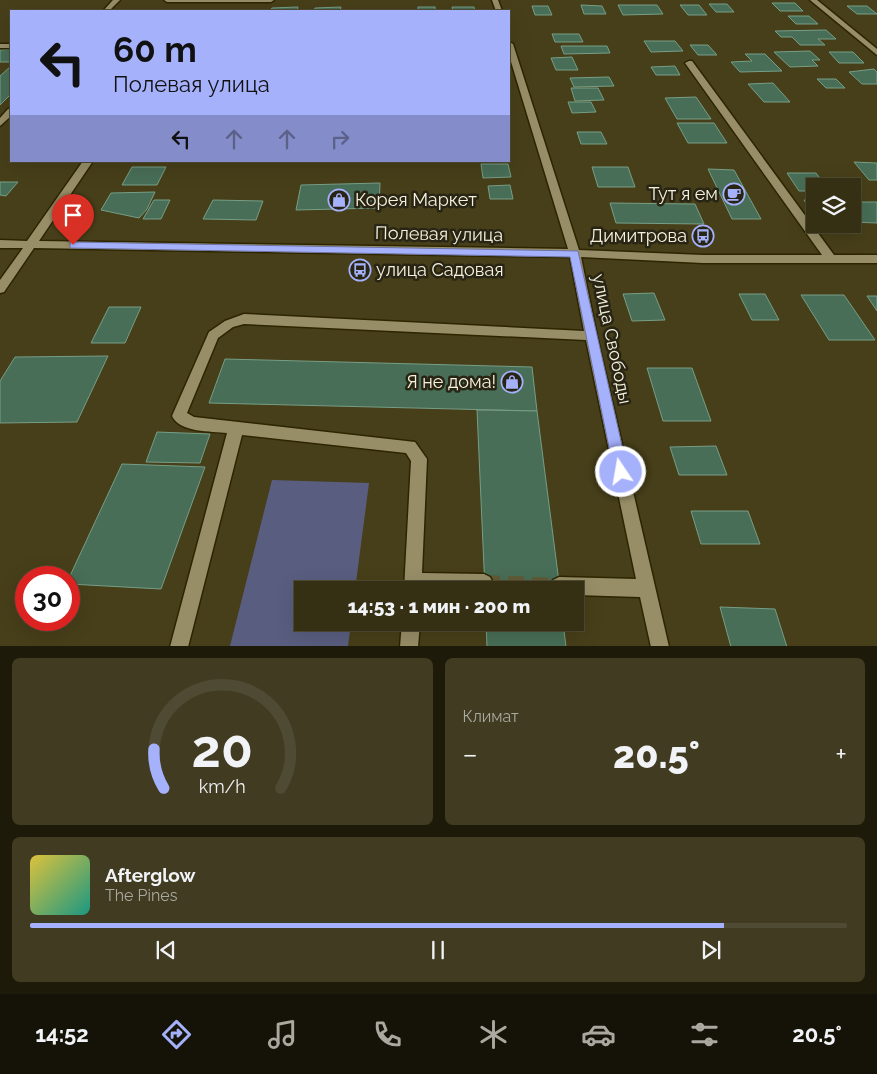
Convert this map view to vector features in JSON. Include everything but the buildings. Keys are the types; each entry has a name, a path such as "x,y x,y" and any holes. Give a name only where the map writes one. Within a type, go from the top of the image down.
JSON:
{"street":[{"path":"107,10 117,0"},
{"path":"167,0 197,2 271,0"},
{"path":"813,0 877,52"},
{"name":"улица Свободы","path":"510,47 575,253 591,336 660,646"},
{"path":"690,63 829,257"},
{"path":"0,123 10,112"},
{"path":"0,289 87,162"},
{"name":"Полевая улица","path":"0,244 575,253 703,259 829,257 877,259"},
{"path":"413,581 419,459 410,447 192,423 179,416 213,335 229,324 244,319 591,336"},
{"path":"180,646 236,428"},
{"path":"584,587 647,588"},
{"path":"409,646 410,631"}],"shaded area":[{"path":"272,480 369,483 356,581 294,581 294,631 350,631 348,646 230,646"}],"place":[{"name":"Тут я ем","path":"734,194"},
{"name":"Корея Маркет","path":"339,200"},
{"name":"Димитрова","path":"703,236"},
{"name":"улица Садовая","path":"360,270"},
{"name":"Я не дома!","path":"512,382"}],"route":[{"path":"73,245 575,253 621,472"}]}
